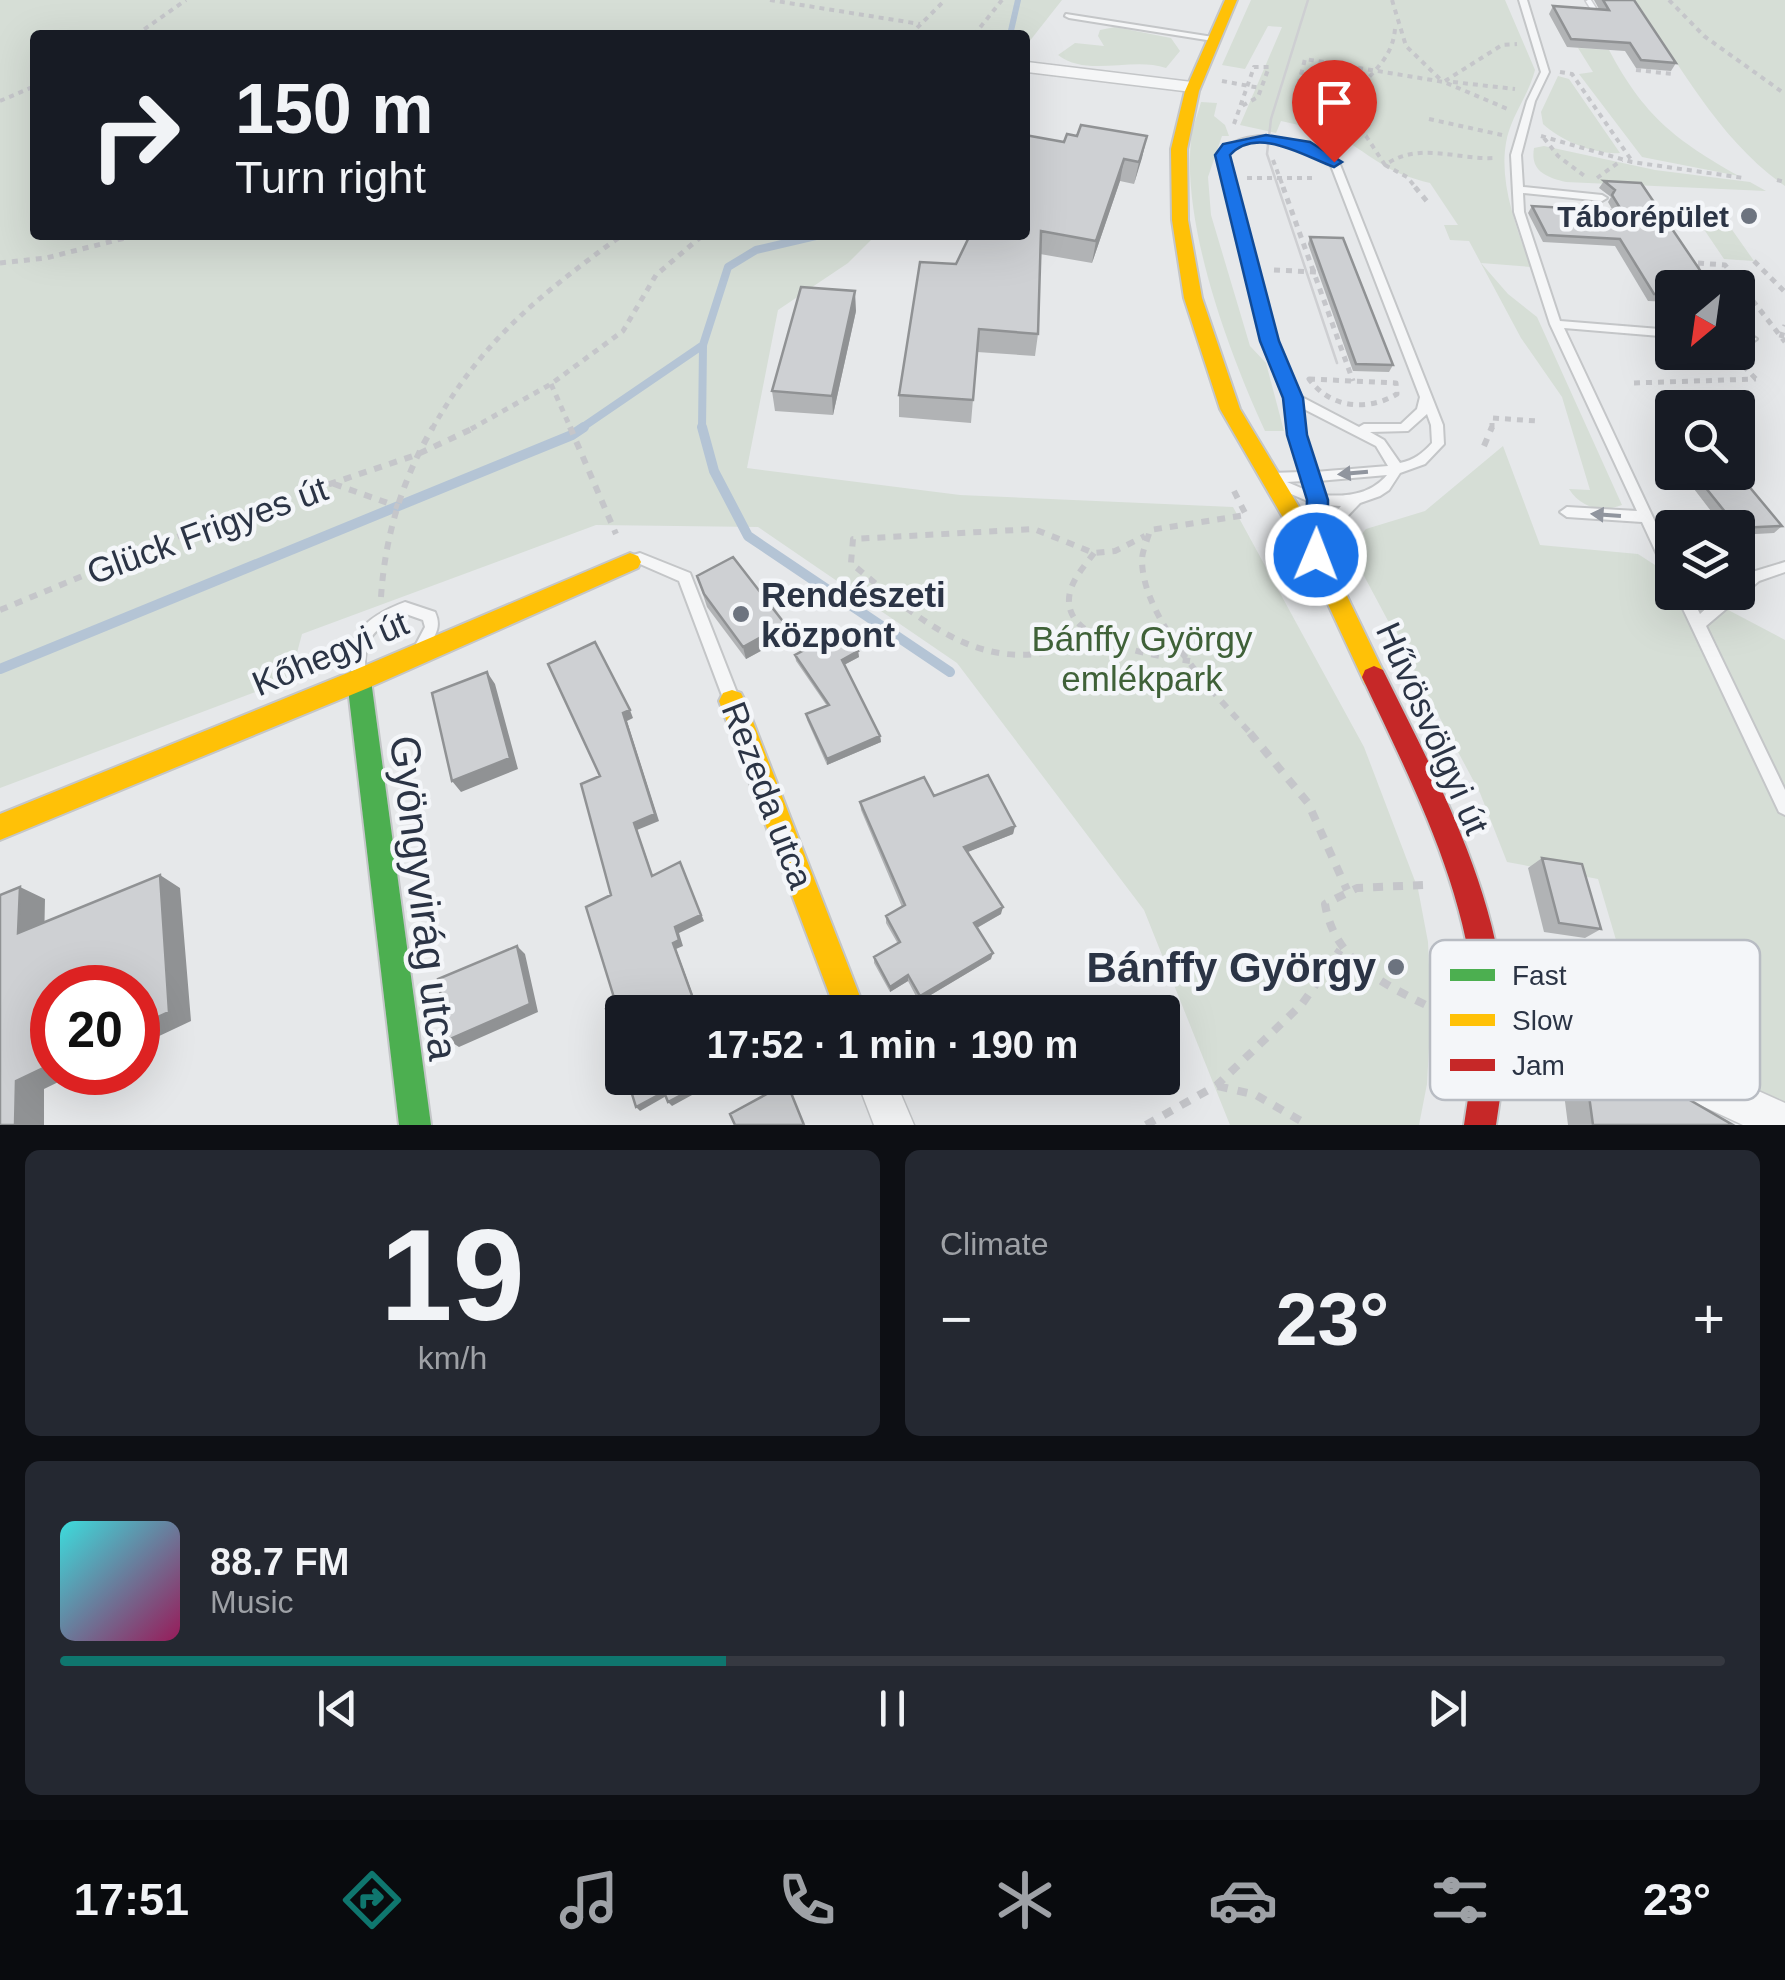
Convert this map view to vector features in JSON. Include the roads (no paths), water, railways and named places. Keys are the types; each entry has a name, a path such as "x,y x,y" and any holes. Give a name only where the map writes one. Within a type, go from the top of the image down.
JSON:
{"main road":[{"name":"Hűvösvölgyi út","path":"1232,0 1213,40 1179,146 1180,236 1215,370 1228,404 1316,555 1419,774 1465,890 1477,940"},
{"name":"Kőhegyi út","path":"0,827 359,680 630,562"},
{"name":"Gyöngyvirág utca","path":"359,680 415,1125"},
{"name":"Rezeda utca","path":"732,702 844,995"},
{"name":"Hűvösvölgyi út","path":"1480,1125 1484,1100"}],"street":[{"path":"1030,66 1200,83"},
{"path":"883,1095 894,1125"},
{"path":"1733,1100 1785,1124"}],"lane":[{"path":"1523,0 1545,70 1516,155 1519,212 1556,324 1655,536"},
{"path":"1069,16 1213,40"},
{"path":"1268,478 1310,475 1396,468 1419,463 1438,444 1437,425 1334,162 1324,153 1284,141 1242,141 1228,147 1222,155 1270,341 1293,398 1297,435 1310,475 1318,500 1316,555"},
{"path":"1520,190 1602,198"},
{"path":"1556,324 1655,332"},
{"path":"1344,422 1365,429 1404,428 1422,411 1426,397"},
{"path":"1268,478 1318,500 1356,498 1382,490 1393,480 1396,468 1380,443 1293,398"},
{"path":"1316,555 1332,524 1356,498"},
{"path":"1567,512 1646,517"},
{"name":"Rezeda utca","path":"630,562 640,558 685,577 732,702"},
{"path":"1755,577 1785,567"},
{"path":"359,680 356,651 366,628 405,608 430,616 432,627 410,658"},
{"path":"1691,610 1785,808"},
{"path":"1698,624 1714,610"}],"waterway":[{"path":"1011,30 1018,0"},
{"path":"703,345 728,267 756,250 799,240"},
{"path":"580,429 703,345"},
{"path":"702,427 703,345"},
{"path":"0,669 584,427"},
{"path":"702,427 714,471 748,536 950,672"}],"tram line":[{"path":"1308,0 1271,119 1267,154 1337,363"}],"railway":[{"path":"1588,0 1609,34"}],"place":[{"name":"Táborépület","path":"1749,216"},
{"name":"Rendészeti központ","path":"741,614"},
{"name":"Bánffy György","path":"1396,967"}],"park label":[{"name":"Bánffy György emlékpark","path":"1142,658"}]}
